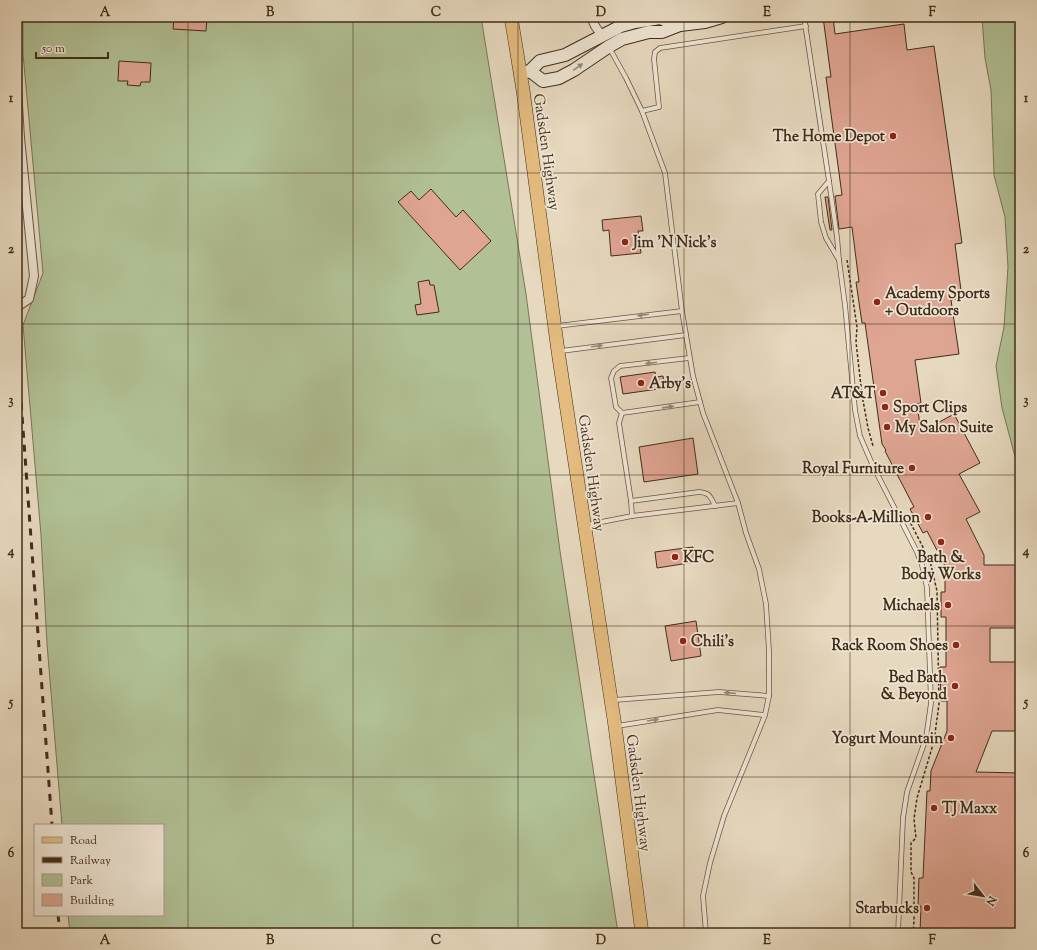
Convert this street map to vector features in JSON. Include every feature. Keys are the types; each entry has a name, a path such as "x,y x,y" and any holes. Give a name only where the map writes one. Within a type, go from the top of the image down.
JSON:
{"main road":[{"name":"Gadsden Highway","path":"511,17 525,72 558,351 615,726 642,933"}],"street":[{"path":"591,17 605,41"},
{"path":"605,41 565,55 540,61 525,72 543,81 560,78 574,70 605,41 621,26 648,19 660,18 680,25 706,22 722,17"},
{"path":"17,88 20,138 34,276 29,298 17,307"}],"lane":[{"path":"804,17 837,237 855,410 860,436 873,466 917,552 922,565 927,588 931,703 926,738 907,792 903,818 898,933"},
{"path":"642,111 659,107 654,59 655,52 660,48 806,26"},
{"path":"605,41 626,78 642,111 665,173 682,311 693,376 700,402 738,503 746,533 760,569 766,604 769,651 769,696 764,715 724,816 710,863 703,896 706,933"},
{"path":"828,181 818,194 821,222 826,238 839,260"},
{"path":"555,326 682,311"},
{"path":"558,351 686,335"},
{"path":"622,413 616,406 612,378 614,371 620,366 689,358"},
{"path":"622,413 700,402"},
{"path":"622,413 618,423 631,501 632,516"},
{"path":"631,501 698,492 707,493 710,495 715,506"},
{"path":"584,525 632,516 738,503"},
{"path":"610,700 719,692 769,696"},
{"path":"615,726 718,710 764,715"}],"path":[{"path":"847,260 857,327 856,342 862,395 868,428 875,452"},
{"path":"904,510 930,561 937,591 938,632 939,704 937,726 917,798 914,819 916,838 911,843 911,872 914,878 913,933"}],"green space":[{"path":"23,17 481,17 526,294 560,551 618,933 70,933 68,916 164,916 164,824 62,824 47,644 41,535 23,325 43,273 23,54"},
{"path":"982,17 1020,17 1020,475 1002,408 996,366 1004,327 1008,267 1005,217 994,175 991,90 985,58"}],"building":[{"path":"174,17 207,17 206,31 173,29"},
{"path":"823,17 833,17 835,34 904,24 907,50 934,46 962,243 955,244 962,298 951,300 959,354 915,360 921,403 917,404 921,432 954,414 980,463 959,474 980,512 966,519 984,555 984,565 1020,565 1020,628 990,628 990,662 1020,662 1020,731 992,731 976,772 1020,773 1017,839 1020,839 1020,933 920,933 921,906 918,906 919,878 923,878 927,791 930,791 931,771 947,731 947,701 941,701 940,667 946,667 946,617 941,617 941,592 945,592 945,566 927,531 923,533 910,509 914,507 882,444 865,323 862,323 856,282 859,282 852,227 839,229 835,196 842,195 826,77 831,77"},
{"path":"119,61 151,63 150,82 141,82 140,86 127,85 128,81 118,81"},
{"path":"431,189 456,217 463,210 491,241 460,270 398,202 411,191 419,200"},
{"path":"825,197 828,197 832,230 830,230"},
{"name":"Jim 'N Nick's","path":"641,216 643,231 638,231 641,253 611,256 609,230 603,231 602,220"},
{"path":"429,280 430,285 434,285 439,312 417,315 415,305 421,304 418,282"},
{"path":"655,372 656,377 663,376 665,388 623,394 620,377"},
{"path":"693,438 698,474 644,482 639,447"},
{"name":"KFC","path":"693,547 695,562 657,568 655,552"},
{"name":"Chili's","path":"696,621 701,656 671,661 665,626"}],"railway":[{"path":"17,347 52,824"},
{"path":"58,916 60,933"}],"place":[{"name":"The Home Depot","path":"893,136"},
{"name":"Jim 'N Nick's","path":"625,242"},
{"name":"Academy Sports + Outdoors","path":"877,302"},
{"name":"Arby's","path":"641,383"},
{"name":"AT&T","path":"883,393"},
{"name":"Sport Clips","path":"885,407"},
{"name":"My Salon Suite","path":"887,427"},
{"name":"Royal Furniture","path":"912,468"},
{"name":"Books-A-Million","path":"928,517"},
{"name":"Bath & Body Works","path":"941,542"},
{"name":"KFC","path":"675,557"},
{"name":"Michaels","path":"948,605"},
{"name":"Chili's","path":"683,641"},
{"name":"Rack Room Shoes","path":"956,645"},
{"name":"Bed Bath & Beyond","path":"955,686"},
{"name":"Yogurt Mountain","path":"951,738"},
{"name":"TJ Maxx","path":"934,808"},
{"name":"Starbucks","path":"927,908"}]}
